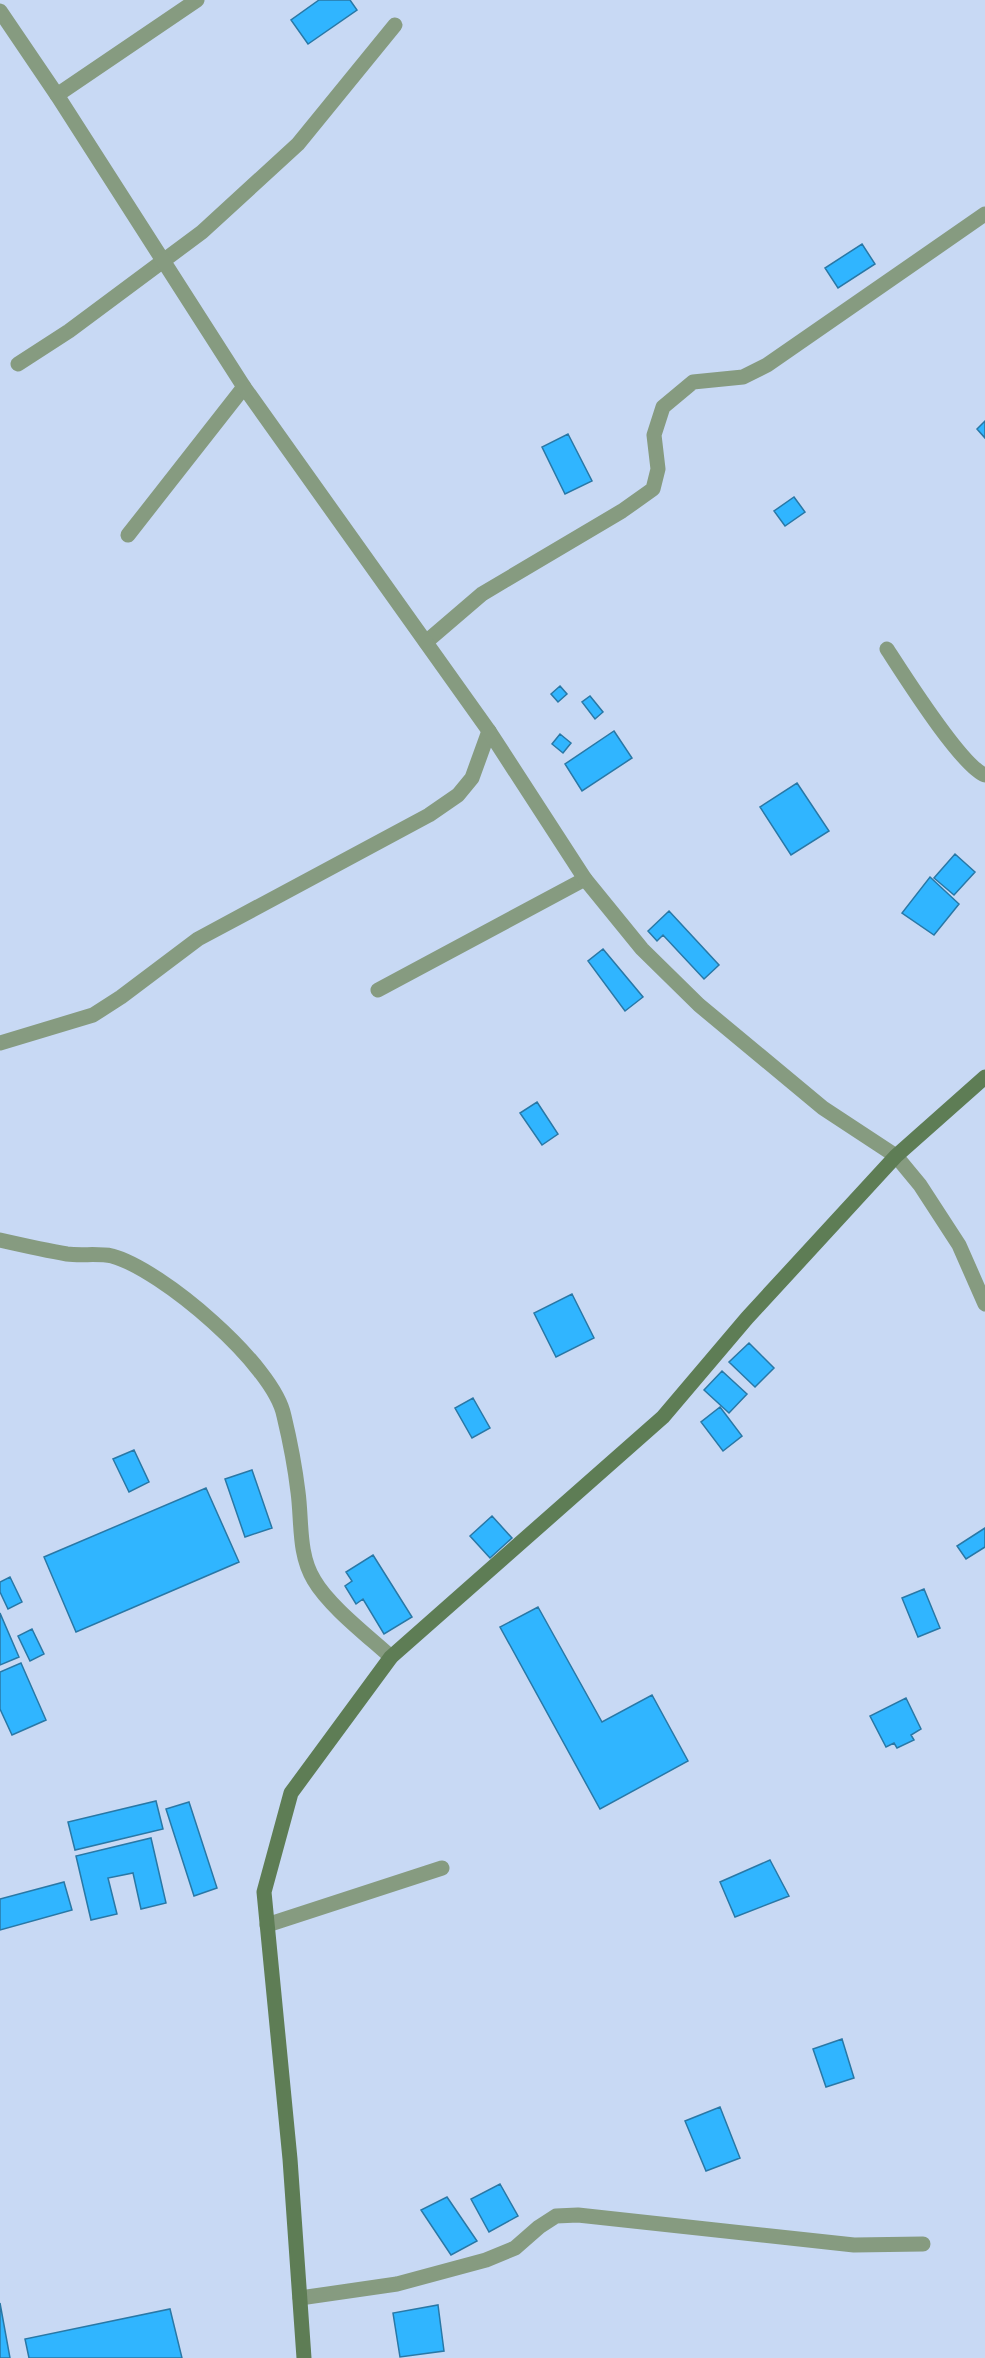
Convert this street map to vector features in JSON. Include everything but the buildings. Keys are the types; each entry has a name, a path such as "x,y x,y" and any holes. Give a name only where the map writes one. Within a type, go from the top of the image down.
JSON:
{"main road":[{"path":"304,2358 290,2158 264,1892 291,1793 391,1657 663,1417 747,1318 896,1156 985,1077"}],"street":[{"path":"57,95 197,0"},
{"path":"0,11 57,95 244,387 489,730 585,879 642,949 699,1005 823,1108 896,1156 920,1185 959,1245 985,1304"},
{"path":"18,364 69,331 165,262 202,232 298,144 395,25"},
{"path":"426,642 482,594 622,511 653,489 658,469 654,435 663,407 693,382 743,377 767,365 985,214"},
{"path":"128,535 244,387"},
{"path":"887,649 962,758 985,775"},
{"path":"0,1043 93,1015 121,997 198,939 429,815 458,795 472,778 489,730"},
{"path":"378,990 585,879"},
{"path":"0,1240 68,1254 111,1256 143,1270 184,1297 240,1347 268,1384 284,1412 298,1492 304,1558 314,1581 336,1606 391,1657"},
{"path":"267,1925 442,1868"},
{"path":"300,2298 397,2284 486,2260 515,2248 538,2227 556,2216 578,2215 854,2245 923,2244"}]}
